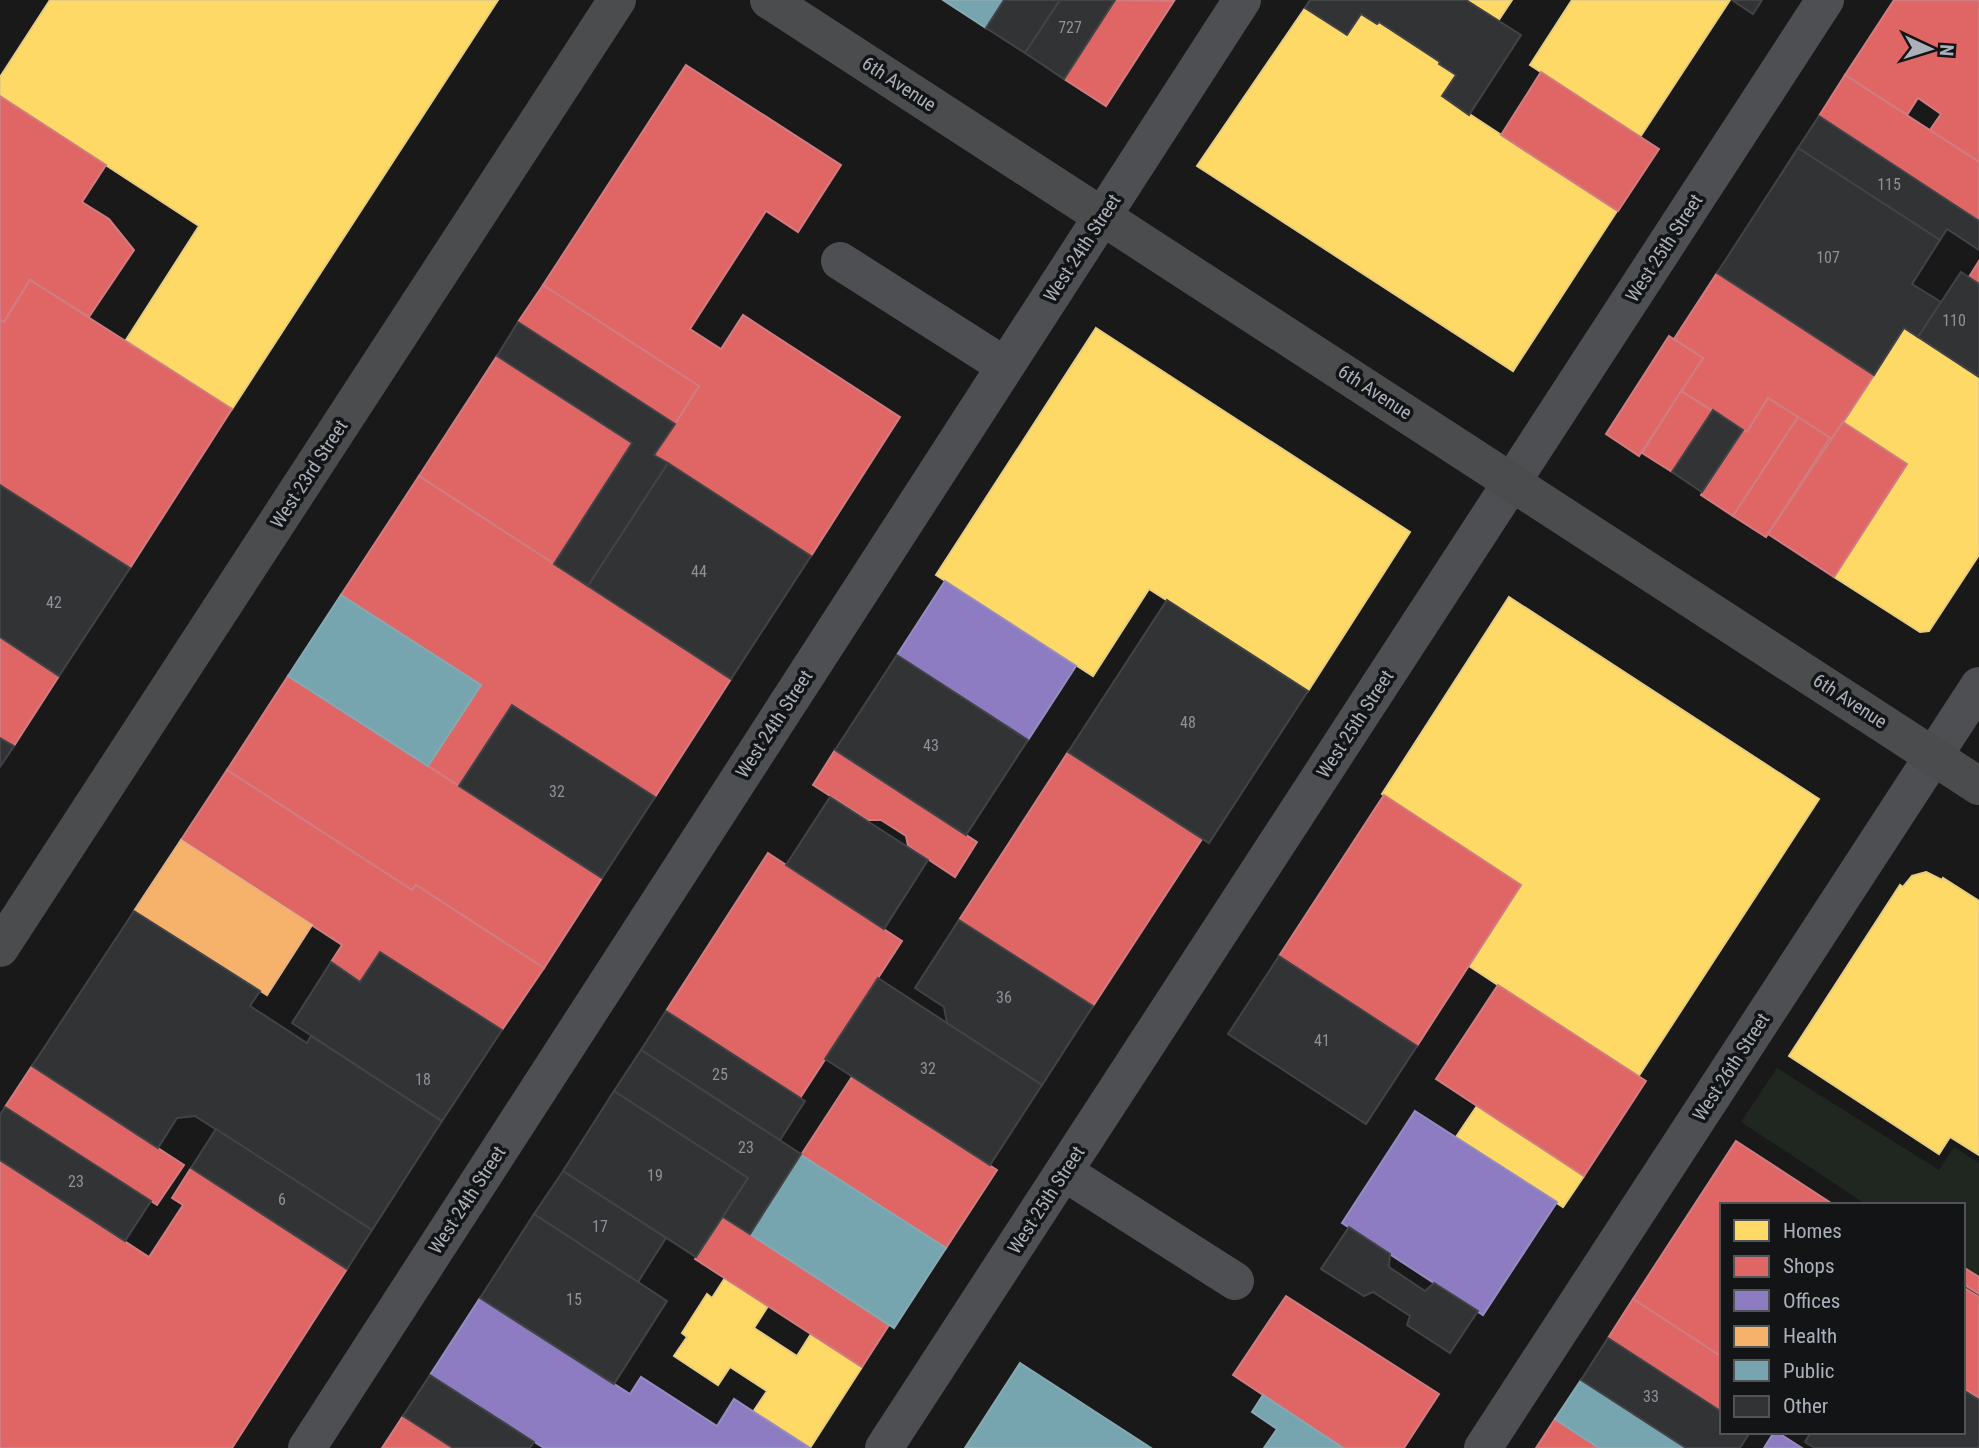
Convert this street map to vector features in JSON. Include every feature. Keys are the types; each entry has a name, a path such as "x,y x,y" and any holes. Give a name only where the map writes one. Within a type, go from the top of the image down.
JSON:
{"main road":[{"name":"West 23rd Street","path":"0,948 617,0"},
{"name":"6th Avenue","path":"769,0 1979,786"}],"street":[{"name":"West 24th Street","path":"307,1448 1242,0"},
{"name":"West 25th Street","path":"884,1448 1825,0"},
{"path":"840,261 1005,366"},
{"name":"West 26th Street","path":"1483,1448 1979,686"},
{"path":"1064,1172 1235,1281"}],"shaded area":[{"path":"1777,1068 1939,1170 1954,1147 1979,1163 1979,1277 1965,1268 1965,1203 1864,1203 1741,1122"}],"building: Homes":[{"path":"50,0 498,0 232,409 126,340 199,226 0,96 0,77"},
{"path":"1466,0 1512,0 1498,21"},
{"path":"1572,0 1730,0 1640,137 1530,65"},
{"path":"1305,8 1347,35 1361,14 1377,24 1379,22 1456,75 1442,96 1617,211 1513,371 1197,166"},
{"path":"1096,328 1410,532 1308,691 1149,589 1093,676 936,575"},
{"path":"1904,328 1979,377 1979,555 1929,631 1920,632 1834,577 1907,464 1843,422"},
{"path":"1509,597 1819,799 1638,1077 1469,966 1521,885 1382,794"},
{"path":"1926,872 1942,880 1943,878 1979,901 1979,1155 1950,1137 1939,1154 1789,1056 1900,885 1903,887 1912,876"},
{"path":"1477,1106 1584,1176 1563,1207 1456,1137"},
{"path":"725,1278 768,1306 754,1328 797,1356 811,1334 862,1367 810,1448 753,1412 767,1391 730,1367 718,1385 674,1356 687,1337 682,1333 707,1294 712,1298"}],"building: Shops":[{"path":"1115,0 1174,1 1106,106 1064,79"},
{"path":"1894,0 1979,0 1979,162 1930,130 1941,114 1918,98 1907,115 1845,75"},
{"path":"686,65 841,165 798,232 766,211 690,329 721,349 743,315 900,417 811,556 654,455 699,386 543,285"},
{"path":"1541,72 1659,149 1618,211 1501,135"},
{"path":"1845,75 1979,162 1979,221 1819,116"},
{"path":"0,96 106,165 82,202 109,219 134,250 89,317 30,280 4,322 0,320"},
{"path":"1979,261 1979,284 1969,277"},
{"path":"1717,273 1874,375 1832,439 1768,398 1747,432 1681,391 1703,358 1674,339"},
{"path":"30,280 232,409 130,568 0,485 0,320 4,322"},
{"path":"543,285 699,386 675,424 518,322"},
{"path":"1669,336 1703,358 1639,456 1606,434"},
{"path":"497,356 632,443 554,564 419,476"},
{"path":"1681,391 1712,411 1672,472 1642,453"},
{"path":"1768,398 1798,417 1733,516 1701,495 1743,430 1747,432"},
{"path":"1798,417 1830,438 1766,537 1733,516"},
{"path":"1843,422 1907,464 1834,577 1768,534"},
{"path":"419,476 731,679 655,797 512,705 459,786 428,766 481,685 341,595"},
{"path":"0,637 59,676 14,746 0,738"},
{"path":"288,676 602,878 544,968 416,885 412,890 227,770"},
{"path":"835,750 977,842 955,877 908,846 906,836 881,820 868,820 813,785"},
{"path":"1068,752 1202,839 1093,1006 959,920"},
{"path":"227,770 412,890 416,885 544,968 502,1030 380,952 360,982 331,962 342,945 181,840"},
{"path":"1384,795 1521,885 1417,1046 1279,956"},
{"path":"768,853 902,941 800,1098 666,1011"},
{"path":"1498,985 1646,1081 1584,1176 1436,1079"},
{"path":"32,1066 184,1165 157,1205 5,1107"},
{"path":"852,1077 997,1170 946,1248 801,1155"},
{"path":"1736,1141 1831,1203 1720,1203 1720,1356 1633,1299"},
{"path":"0,1160 149,1257 183,1205 172,1198 191,1168 347,1269 232,1448 0,1448"},
{"path":"723,1217 889,1325 862,1367 695,1259"},
{"path":"1965,1268 1979,1277 1979,1294 1965,1285"},
{"path":"1965,1288 1979,1297 1979,1398 1965,1389"},
{"path":"1286,1296 1439,1394 1404,1448 1343,1448 1233,1375"},
{"path":"1633,1299 1720,1356 1720,1411 1608,1338"},
{"path":"403,1416 453,1448 382,1448"},
{"path":"1555,1419 1599,1448 1536,1448"}],"building: Offices":[{"path":"945,581 1076,666 1028,740 897,655"},
{"path":"1415,1111 1557,1202 1483,1315 1342,1223"},
{"path":"480,1298 630,1394 641,1377 717,1426 734,1399 810,1448 544,1448 430,1375"},
{"path":"1773,1434 1780,1434 1802,1448 1764,1448"}],"building: Health":[{"path":"181,840 312,925 267,995 134,911"}],"building: Public":[{"path":"943,0 1004,0 986,28"},
{"path":"341,595 481,685 428,766 288,676"},
{"path":"801,1155 946,1248 894,1328 750,1234"},
{"path":"1020,1363 1151,1448 965,1448"},
{"path":"1581,1380 1686,1448 1599,1448 1555,1419"},
{"path":"1263,1395 1343,1448 1264,1448 1277,1429 1252,1412"}],"building: Other":[{"path":"1004,0 1060,0 1025,53 986,28"},
{"path":"1060,0 1115,0 1064,79 1025,53"},
{"path":"1310,0 1466,0 1521,35 1469,115 1442,96 1456,75 1439,64 1440,62 1379,22 1377,24 1361,14 1347,35 1305,8"},
{"path":"1732,0 1762,0 1753,14"},
{"path":"1819,116 1979,221 1979,250 1947,229 1940,240 1798,148"},
{"path":"1798,148 1940,240 1912,284 1941,302 1918,337 1904,328 1874,375 1717,273"},
{"path":"1961,272 1979,284 1979,377 1918,337"},
{"path":"518,322 675,424 654,455 668,463 588,586 554,564 632,443 497,356"},
{"path":"1713,410 1743,430 1702,492 1672,472"},
{"path":"668,463 811,556 731,679 588,586"},
{"path":"0,485 130,568 59,676 0,637"},
{"path":"1167,600 1308,691 1209,843 1068,752"},
{"path":"897,655 1028,740 966,835 835,750"},
{"path":"512,705 655,797 602,878 459,786"},
{"path":"0,738 14,746 0,767"},
{"path":"830,797 928,860 884,929 786,865"},
{"path":"134,911 260,991 250,1006 307,1043 311,1036 442,1121 372,1230 195,1116 177,1118 158,1148 32,1066"},
{"path":"959,920 1093,1006 1042,1085 947,1023 944,1007 915,988"},
{"path":"380,952 502,1030 442,1121 292,1023 331,962 360,982"},
{"path":"1279,956 1417,1046 1366,1124 1228,1034"},
{"path":"878,978 1042,1085 990,1165 825,1059"},
{"path":"666,1011 805,1101 780,1140 641,1050"},
{"path":"641,1050 801,1154 750,1234 723,1217 748,1178 614,1091"},
{"path":"614,1091 748,1178 696,1257 563,1171"},
{"path":"5,1107 151,1201 125,1241 0,1160 0,1115"},
{"path":"216,1129 372,1230 347,1269 191,1168"},
{"path":"563,1171 666,1238 638,1282 534,1214"},
{"path":"534,1214 667,1301 614,1384 480,1298"},
{"path":"1349,1227 1390,1254 1389,1267 1425,1291 1434,1283 1478,1311 1450,1353 1407,1325 1410,1316 1373,1292 1364,1296 1321,1269"},
{"path":"1608,1338 1720,1411 1720,1434 1749,1434 1740,1448 1686,1448 1581,1380"},
{"path":"430,1375 534,1442 530,1448 453,1448 403,1416"},
{"path":"1965,1391 1979,1400 1979,1448 1815,1448 1805,1442 1810,1434 1965,1434"}]}
